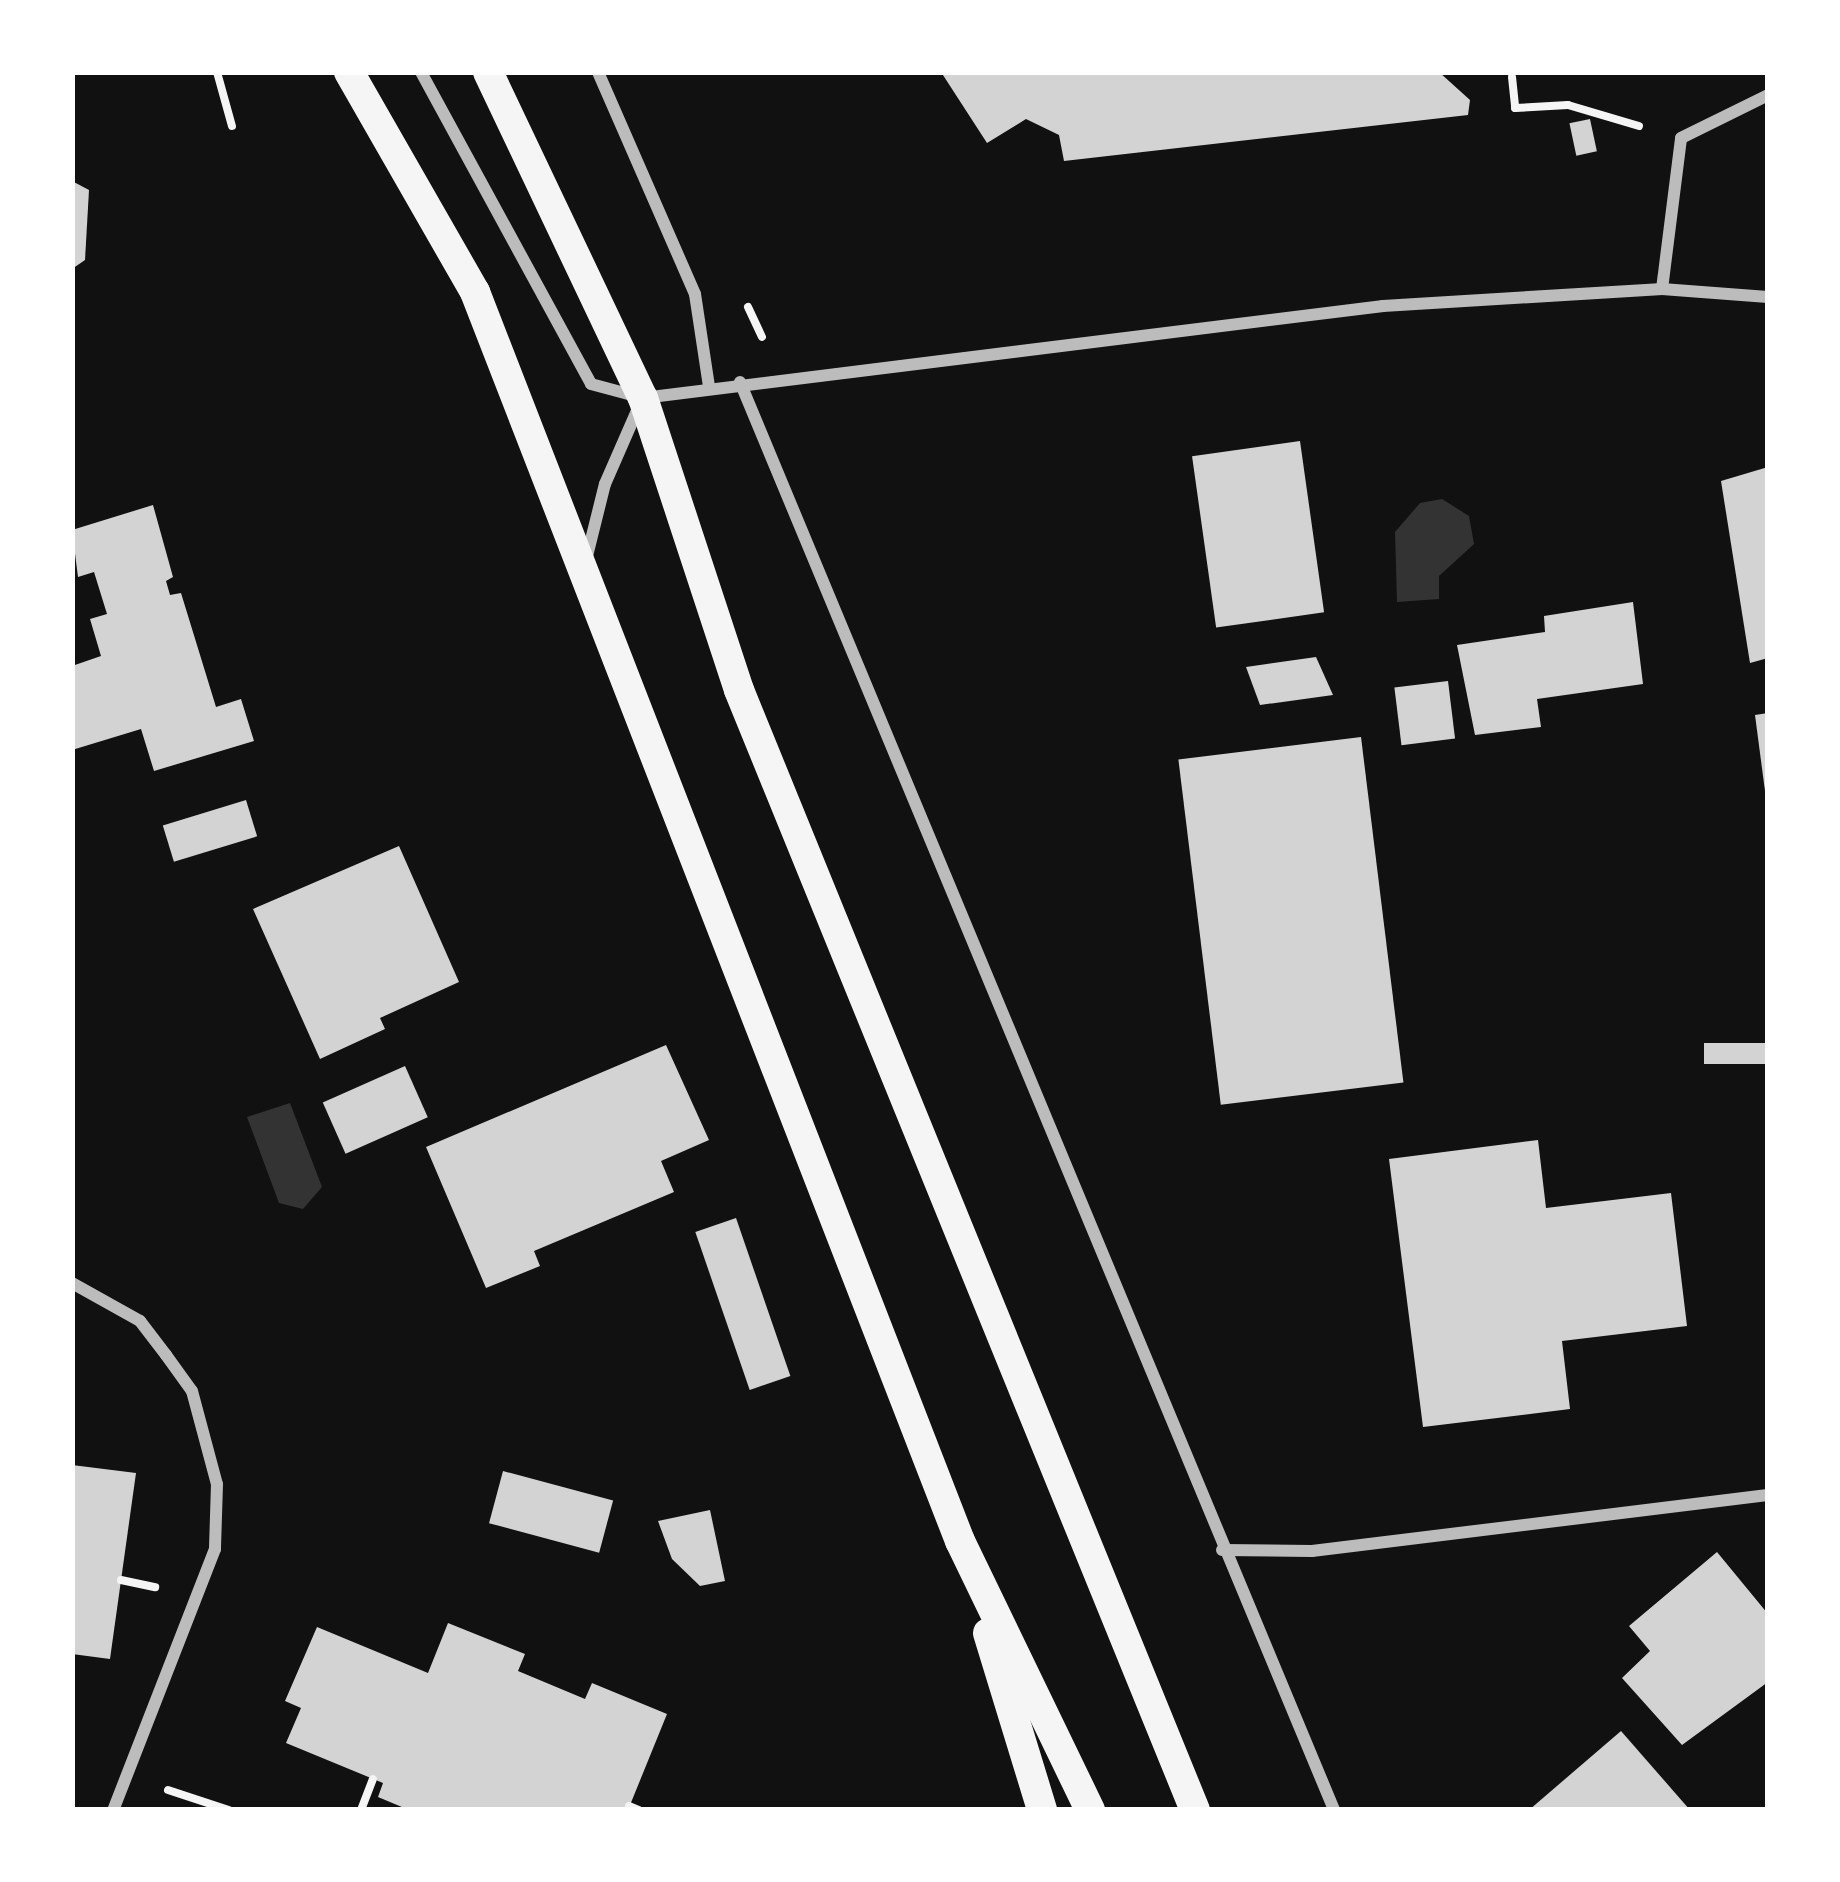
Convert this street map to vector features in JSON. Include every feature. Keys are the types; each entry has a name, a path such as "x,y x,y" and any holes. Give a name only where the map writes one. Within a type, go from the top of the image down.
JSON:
{"main road":[{"path":"349,72 476,292 541,452 580,579 960,1541 1090,1810"},
{"path":"488,72 643,398 739,689 1195,1810"},
{"path":"960,1541 1042,1810"}],"street":[{"path":"421,72 591,384 643,398 740,382 1383,306 1662,289 1768,297"},
{"path":"598,72 695,294 709,387"},
{"path":"1662,289 1681,138 1768,94"},
{"path":"740,382 1334,1810"},
{"path":"580,579 605,484 643,398"},
{"path":"72,1283 140,1321 192,1391 217,1484 215,1549 113,1810"},
{"path":"1222,1550 1312,1551 1768,1495"}],"path":[{"path":"217,72 232,126"},
{"path":"1512,77 1515,108 1568,105 1681,138"},
{"path":"127,1777 229,1810"},
{"path":"361,1810 374,1779"}],"shaded area":[{"path":"1442,499 1469,516 1474,544 1439,576 1439,599 1397,602 1395,532 1420,503"},
{"path":"290,1103 322,1187 303,1209 279,1203 247,1117"}],"building":[{"path":"941,72 1439,72 1470,100 1468,115 1064,161 1059,135 1026,119 987,143"},
{"path":"1590,119 1597,151 1576,156 1569,123"},
{"path":"72,181 89,190 85,260 72,269"},
{"path":"1300,441 1324,612 1216,627 1192,456"},
{"path":"1768,467 1768,658 1750,663 1721,481"},
{"path":"153,505 173,577 166,581 170,595 181,593 216,707 241,699 254,741 154,771 141,729 72,750 72,666 101,656 90,619 107,614 94,572 78,577 72,530"},
{"path":"1633,602 1643,684 1537,699 1541,727 1475,735 1457,645 1545,632 1544,616"},
{"path":"1316,657 1333,695 1260,705 1246,667"},
{"path":"1448,681 1455,739 1401,745 1394,688"},
{"path":"1768,713 1768,791 1765,791 1755,715"},
{"path":"1361,737 1403,1082 1221,1105 1178,759"},
{"path":"246,800 257,836 174,862 163,825"},
{"path":"399,846 459,982 380,1018 385,1029 320,1059 253,909"},
{"path":"1704,1043 1768,1043 1768,1064 1704,1064"},
{"path":"666,1045 709,1140 661,1161 674,1192 534,1251 540,1266 486,1288 426,1147"},
{"path":"405,1066 428,1117 346,1154 323,1103"},
{"path":"1538,1140 1546,1208 1671,1193 1687,1326 1562,1341 1570,1409 1423,1427 1389,1159"},
{"path":"736,1218 790,1376 750,1390 695,1232"},
{"path":"72,1465 136,1473 110,1659 72,1654"},
{"path":"503,1471 613,1501 599,1553 489,1523"},
{"path":"710,1510 725,1581 700,1586 672,1559 658,1521"},
{"path":"1717,1552 1768,1614 1768,1682 1682,1745 1622,1678 1650,1651 1629,1626"},
{"path":"448,1623 525,1654 518,1671 585,1699 592,1683 667,1714 628,1810 409,1810 378,1797 383,1783 286,1743 301,1708 285,1701 317,1627 428,1673"},
{"path":"1621,1731 1690,1810 1529,1810"}]}
